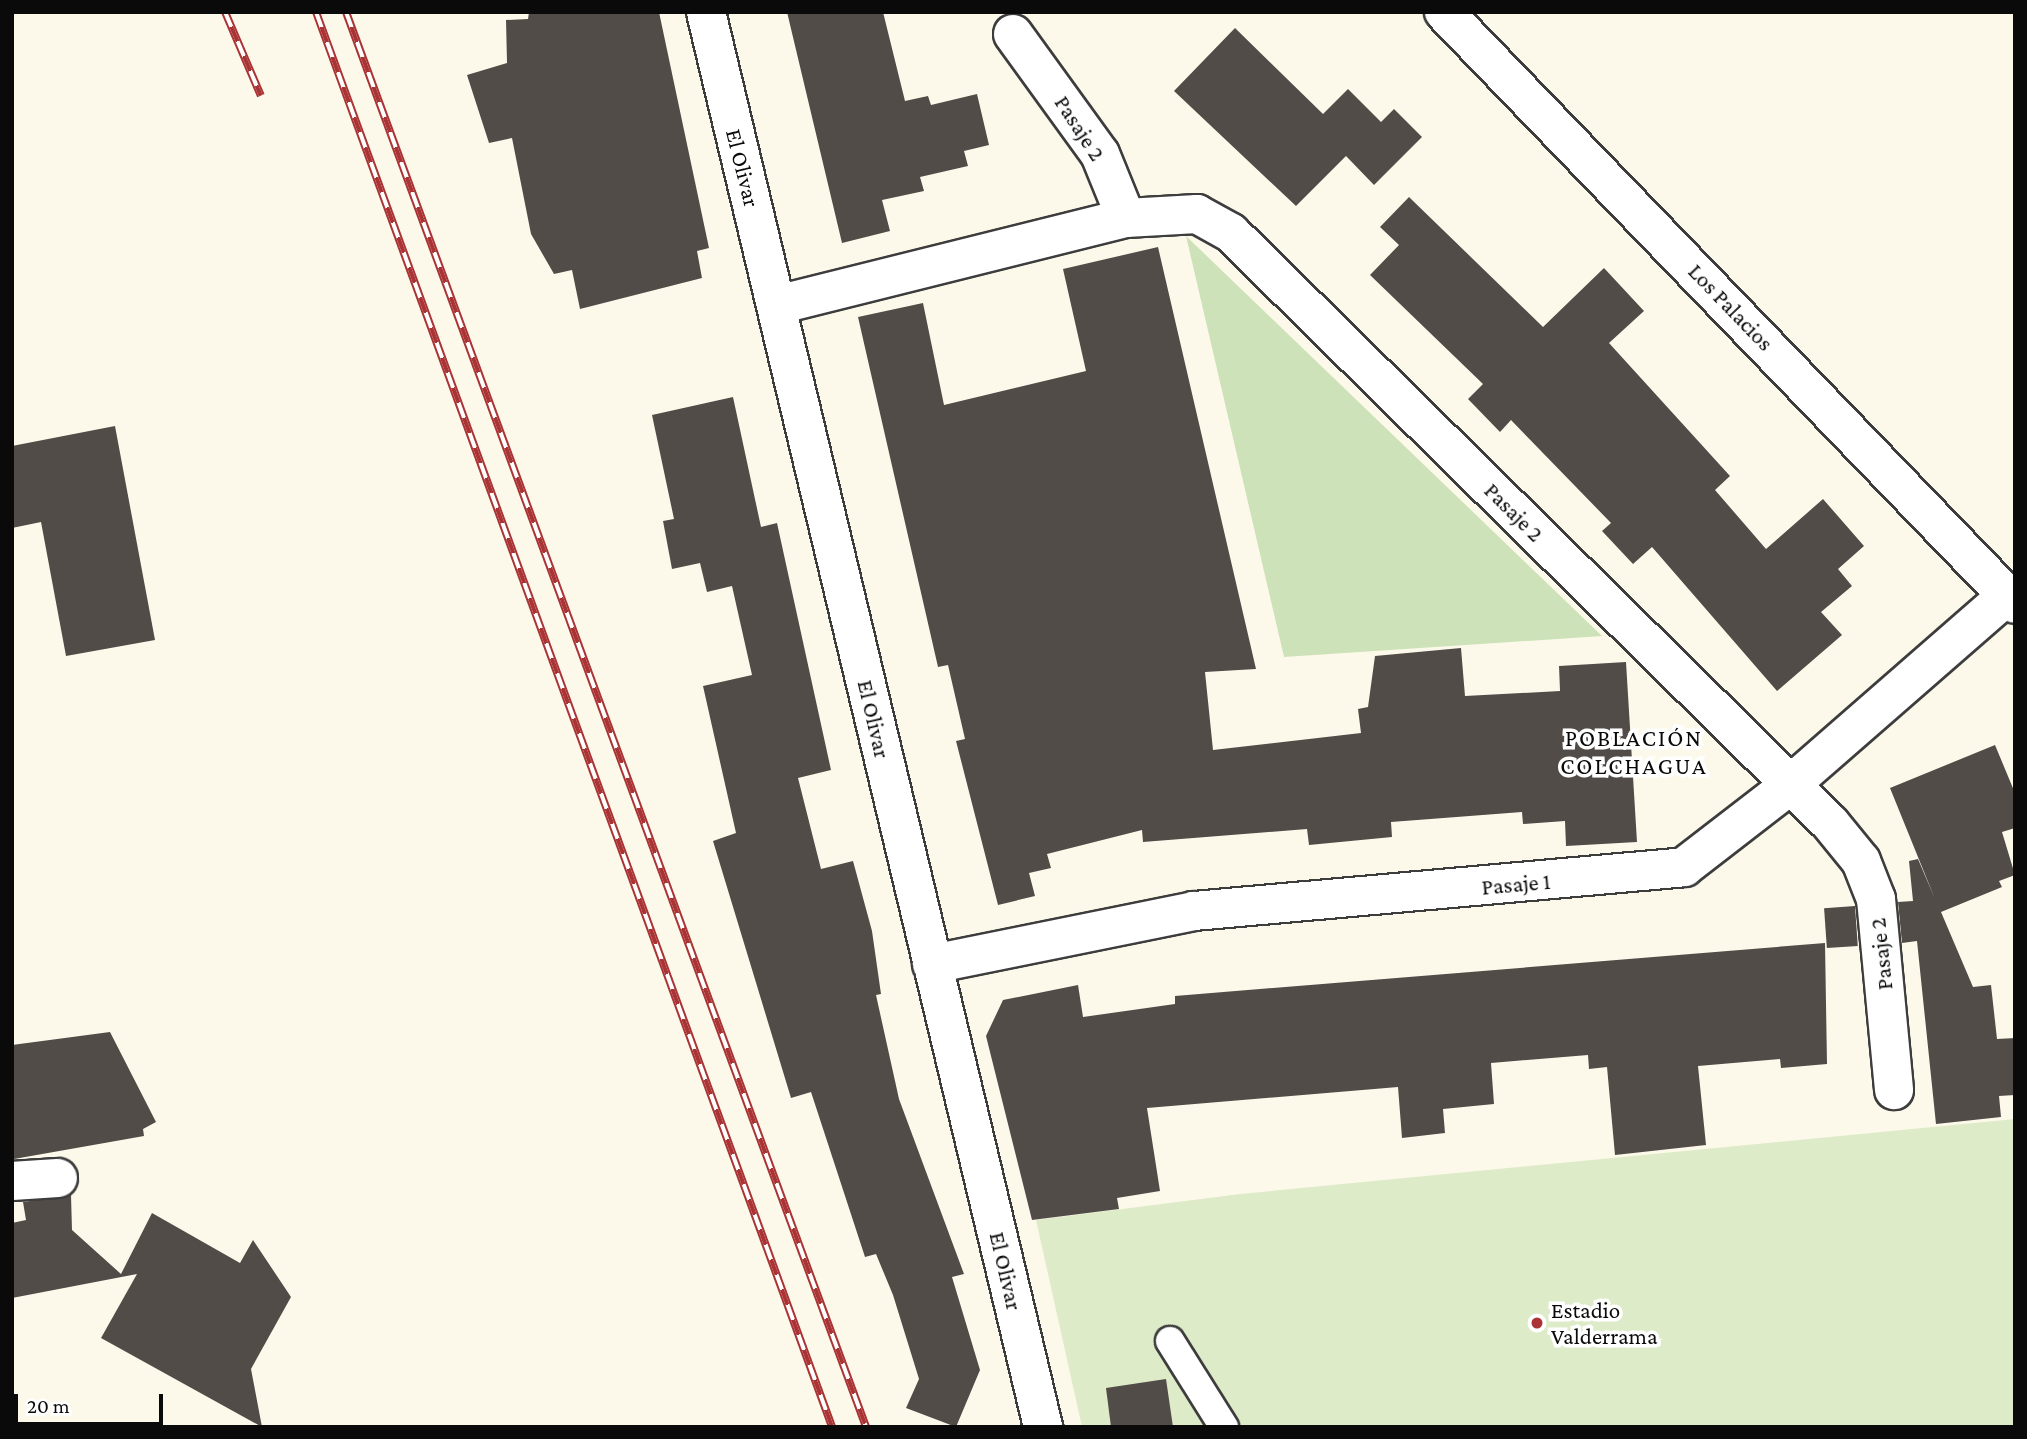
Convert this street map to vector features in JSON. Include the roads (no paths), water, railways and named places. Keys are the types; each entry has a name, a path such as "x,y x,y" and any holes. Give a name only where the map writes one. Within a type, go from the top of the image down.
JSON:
{"street":[{"name":"El Olivar","path":"706,12 1043,1427"},
{"name":"Los Palacios","path":"1444,12 2011,600"},
{"name":"Pasaje 2","path":"1013,34 1100,154 1126,218 1197,214 1231,233 1790,785 1861,861 1875,899 1894,1090"},
{"path":"777,305 1126,218"},
{"name":"Pasaje 1","path":"932,964 1194,911 1670,871 1693,862 1790,785 2011,600"},
{"path":"12,1181 58,1178"}],"lane":[{"path":"1170,1341 1224,1427"}],"railway":[{"path":"225,12 261,96"},
{"path":"316,12 832,1427"},
{"path":"346,12 866,1427"}],"place":[{"name":"Estadio Valderrama","path":"1537,1323"}],"district":[{"name":"POBLACIÓN COLCHAGUA","path":"1634,752"}]}
